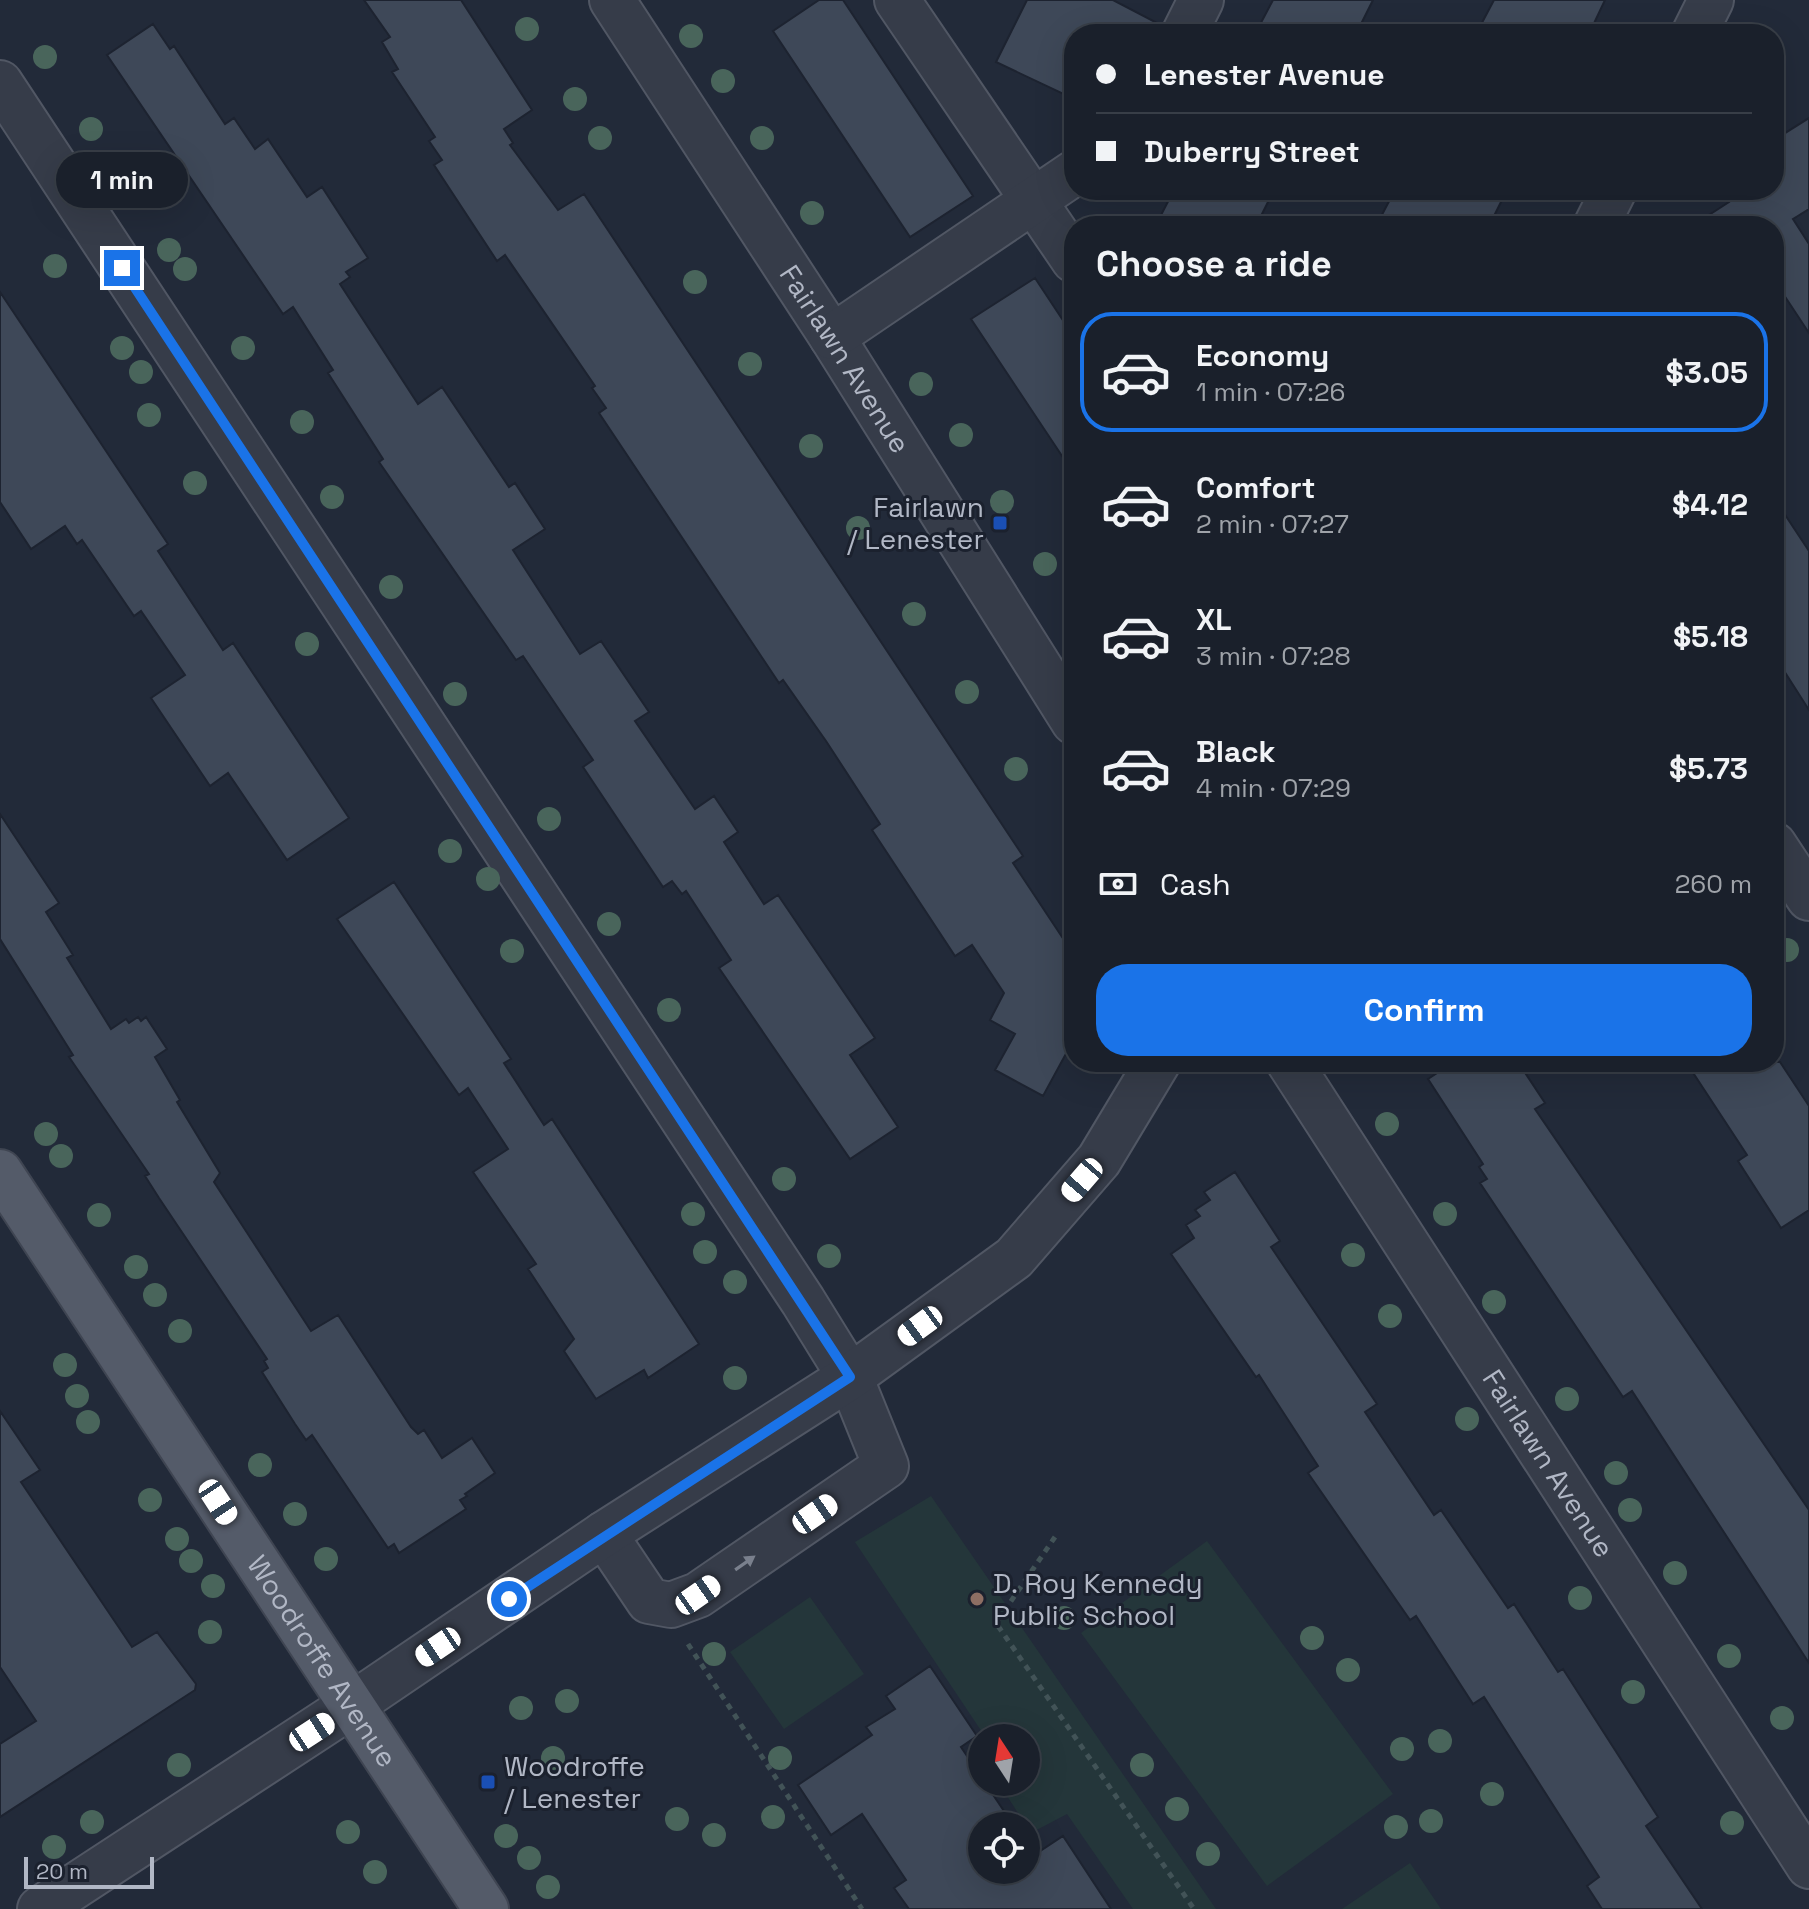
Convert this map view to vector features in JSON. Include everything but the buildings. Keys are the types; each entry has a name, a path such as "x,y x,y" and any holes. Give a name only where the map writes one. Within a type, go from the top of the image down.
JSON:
{"main road":[{"name":"Woodroffe Avenue","path":"0,1172 486,1909"}],"street":[{"name":"Fairlawn Avenue","path":"612,0 832,337 1064,706"},
{"path":"897,0 1064,246"},
{"path":"1189,24 1201,0"},
{"path":"1699,24 1711,0"},
{"path":"0,83 850,1377 886,1466 698,1595 671,1605 649,1601 604,1534"},
{"path":"832,337 1064,180"},
{"path":"1784,860 1809,898"},
{"path":"40,1909 352,1705 604,1534 850,1377 1014,1258 1099,1160 1152,1072"},
{"name":"Fairlawn Avenue","path":"1295,1072 1809,1866"}],"path":[{"path":"1055,1537 996,1623 1194,1909"},
{"path":"682,1601 682,1635 862,1909"}],"shaded area":[{"path":"931,1496 1216,1909 1133,1909 1067,1814 1040,1828 1040,1812 1017,1812 1007,1796 1040,1796 1040,1724 977,1724 855,1542"},
{"path":"1207,1541 1393,1794 1267,1886 1081,1633"},
{"path":"810,1597 864,1674 784,1729 730,1652"},
{"path":"1410,1863 1441,1909 1342,1909"}],"place":[{"name":"Fairlawn / Lenester","path":"1000,523"},
{"name":"D. Roy Kennedy Public School","path":"977,1599"},
{"name":"Woodroffe / Lenester","path":"488,1782"}],"route":[{"path":"122,268 803,1301 850,1377 604,1534 509,1599"}]}
